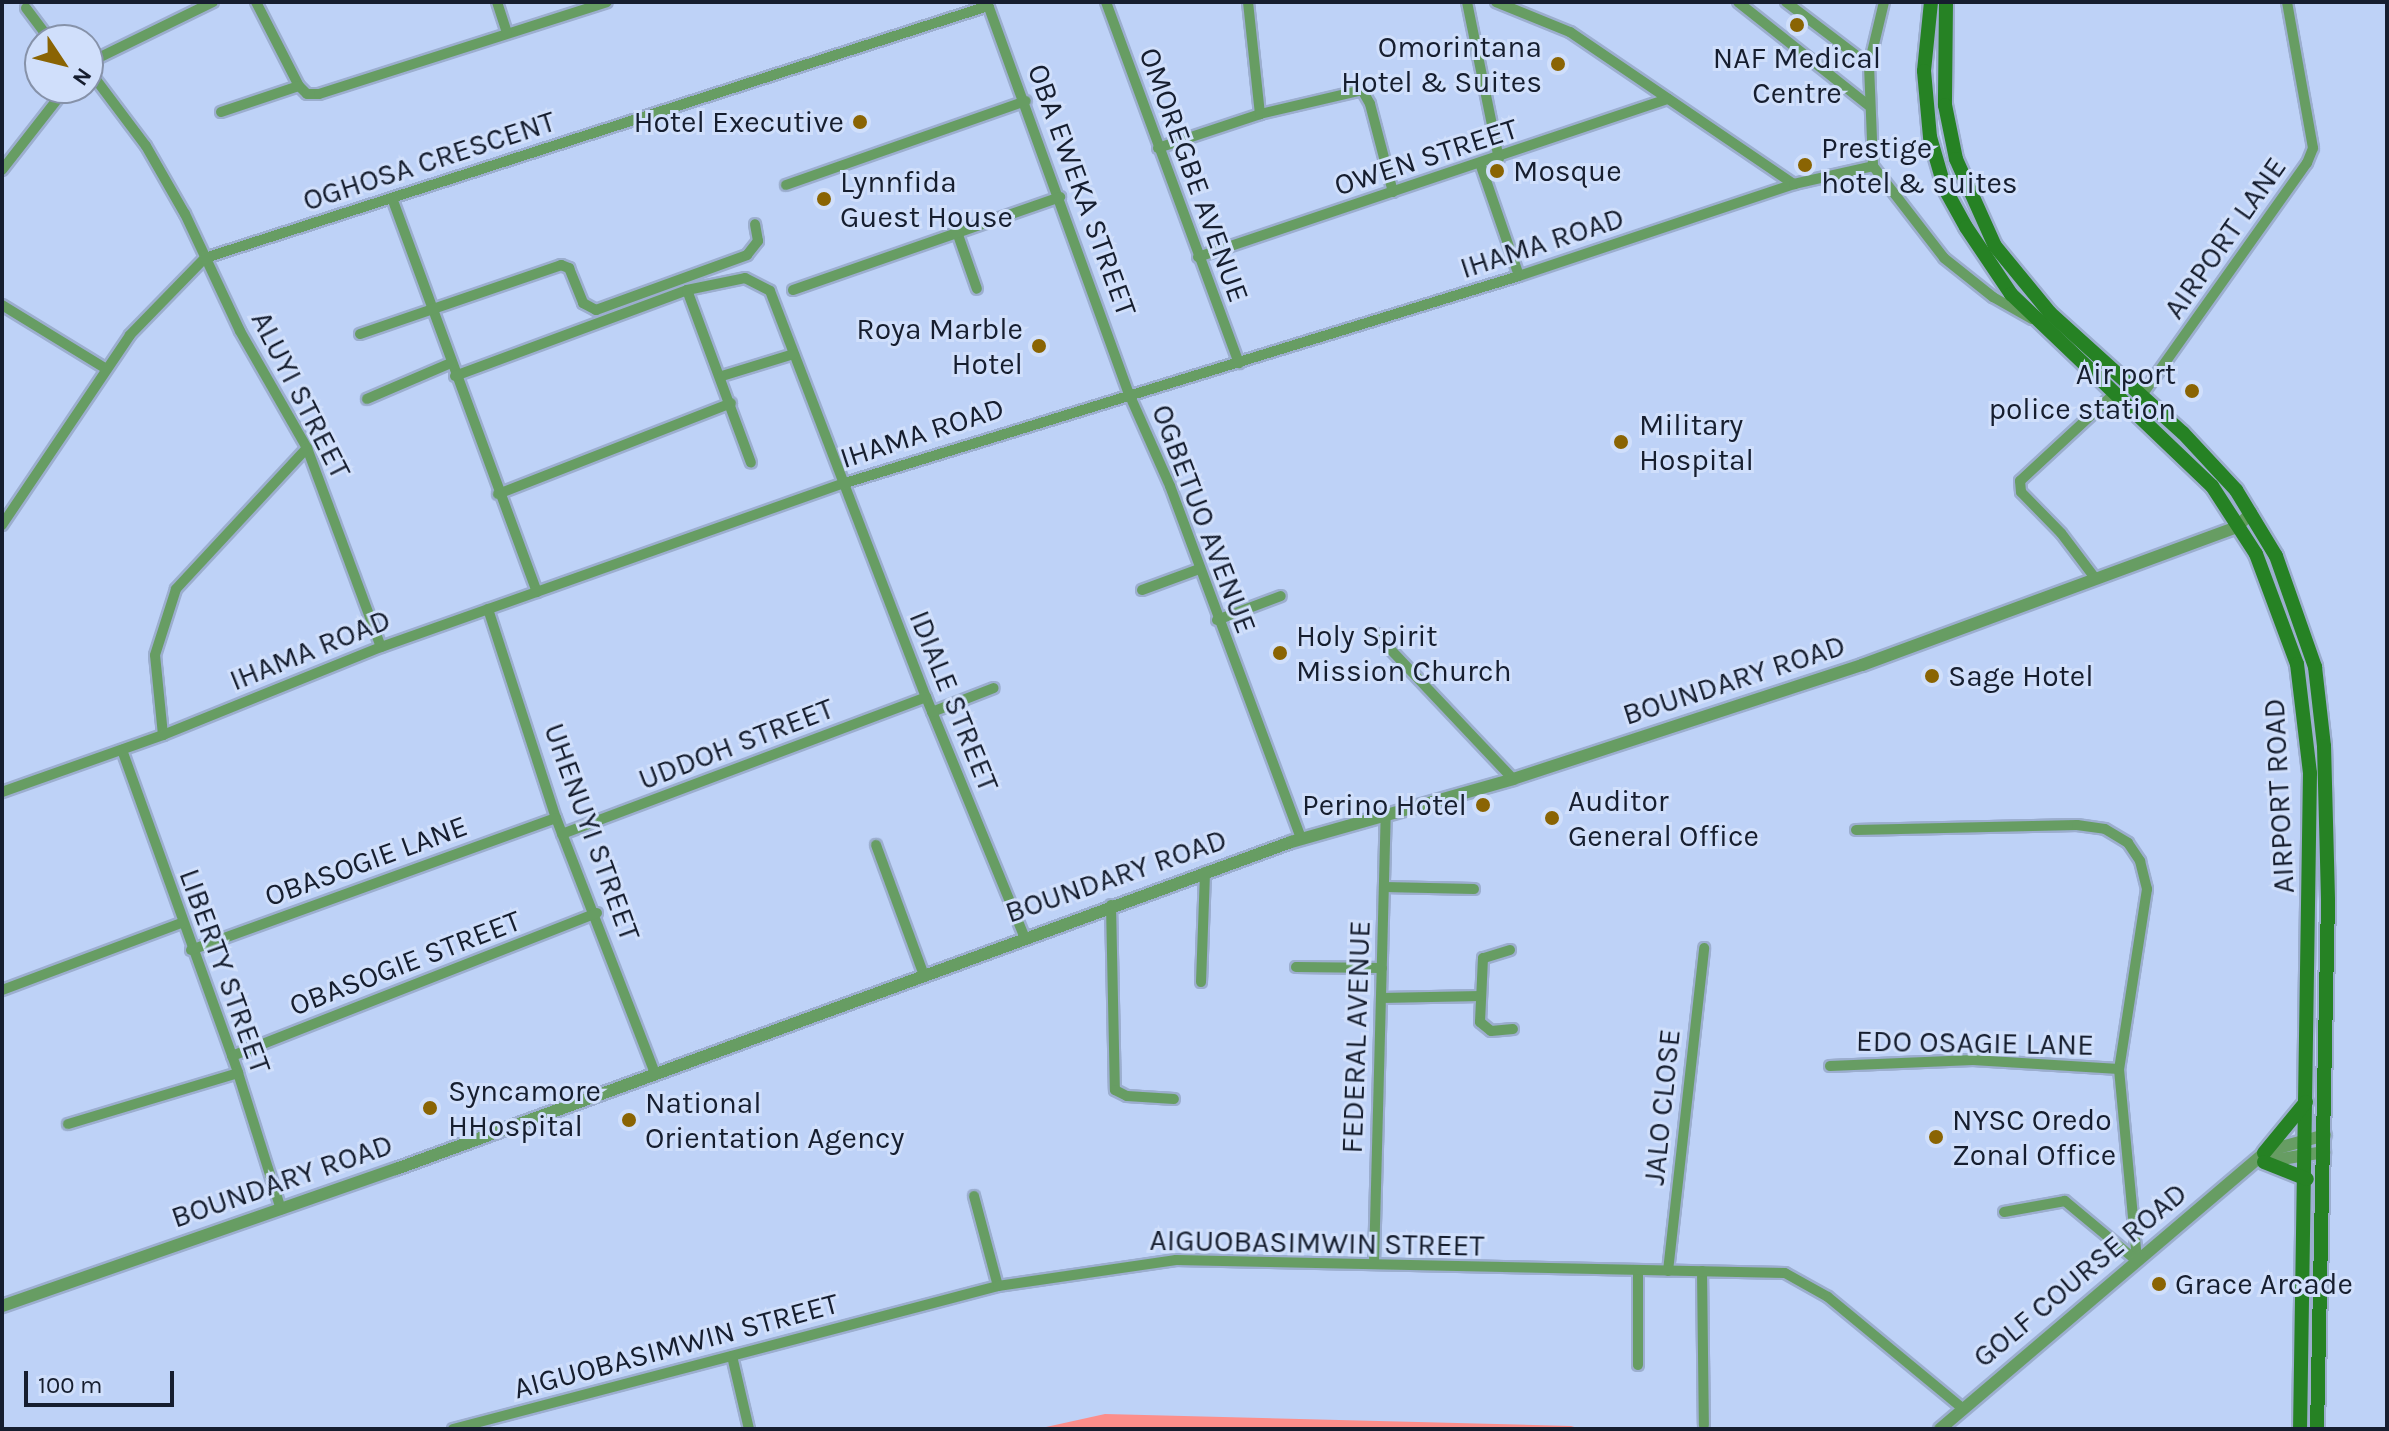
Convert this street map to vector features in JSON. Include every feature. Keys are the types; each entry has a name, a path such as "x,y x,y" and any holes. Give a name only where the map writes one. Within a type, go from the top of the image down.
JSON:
{"main road":[{"name":"AIRPORT ROAD","path":"1931,2 1924,71 1930,137 1945,189 1990,266 2044,318 2114,394 2212,486 2256,554 2286,628 2305,714 2310,913 2300,1429"},
{"name":"AIRPORT ROAD","path":"1946,2 1943,73 1956,159 1995,246 2044,318 2142,395 2210,460 2251,513 2291,589 2319,696 2328,900 2317,1429"},
{"path":"2306,1102 2261,1159 2307,1179"}],"street":[{"path":"104,58 213,2"},
{"path":"256,2 299,86 307,94 319,94 607,2"},
{"path":"497,2 507,32"},
{"name":"OMOREGBE AVENUE","path":"1106,2 1239,363"},
{"path":"1248,2 1260,114"},
{"path":"1467,2 1499,159"},
{"path":"1496,2 1570,32 1794,184"},
{"path":"1738,2 1868,105"},
{"path":"1786,2 1869,65"},
{"path":"1884,2 1869,65 1868,105 1873,166 1944,258 1993,297 2044,318"},
{"name":"AIRPORT LANE","path":"2142,395 2307,163 2313,148 2287,2"},
{"name":"OBA EWEKA STREET","path":"988,4 1026,101 1130,396"},
{"name":"OGHOSA CRESCENT","path":"2,525 130,335 205,258 988,4"},
{"path":"26,8 38,24"},
{"path":"221,112 299,86"},
{"name":"ALUYI STREET","path":"104,88 146,146 307,448 381,647"},
{"path":"1158,148 1260,114 1362,90 1370,104 1393,192"},
{"name":"OWEN STREET","path":"1198,257 1481,166 1668,99"},
{"path":"786,185 1026,101"},
{"path":"2,170 54,104"},
{"path":"1481,166 1519,276"},
{"name":"IHAMA ROAD","path":"2,792 163,735 381,647 842,484 1519,276 1794,184 1873,166"},
{"path":"793,290 1060,197"},
{"path":"392,198 498,494 537,592"},
{"path":"360,334 432,306 561,265 569,268 583,303 596,310 747,255 758,241 755,224"},
{"path":"957,232 977,289"},
{"name":"IDIALE STREET","path":"687,290 745,278 765,284 926,697 1024,936"},
{"path":"455,376 687,290 722,376 751,463"},
{"path":"2,305 105,368"},
{"path":"722,376 794,354"},
{"path":"367,399 451,363"},
{"path":"2095,578 2061,533 2021,492 2020,481 2114,394"},
{"name":"OGBETUO AVENUE","path":"1130,396 1170,486 1217,620 1301,839"},
{"path":"498,494 731,403"},
{"path":"163,735 155,655 176,589 307,448"},
{"name":"BOUNDARY ROAD","path":"2,1306 281,1209 1205,872 1386,813 1513,779 1862,665 2237,527 2251,513"},
{"path":"1142,590 1199,569"},
{"path":"1217,620 1281,596"},
{"name":"UHENUYI STREET","path":"488,609 556,818 597,913 654,1071"},
{"path":"1376,634 1513,779"},
{"path":"932,712 994,688"},
{"name":"UDDOH STREET","path":"562,834 926,697"},
{"name":"LIBERTY STREET","path":"122,750 181,923 238,1073 281,1209"},
{"name":"FEDERAL AVENUE","path":"1374,1263 1386,813"},
{"name":"OBASOGIE LANE","path":"191,950 556,818"},
{"path":"1856,830 2077,825 2105,829 2128,843 2140,861 2147,889 2119,1069 2137,1261"},
{"path":"876,845 923,973"},
{"path":"1201,982 1205,872"},
{"path":"1384,887 1474,889"},
{"path":"1111,905 1115,1090 1127,1096 1174,1099"},
{"name":"OBASOGIE STREET","path":"232,1056 597,913"},
{"path":"2,990 181,923"},
{"name":"JALO CLOSE","path":"1668,1271 1704,948"},
{"path":"1510,950 1483,958 1482,1028 1513,1029"},
{"path":"1296,967 1382,968"},
{"path":"1381,998 1481,996"},
{"name":"EDO OSAGIE LANE","path":"1830,1066 1973,1060 2119,1069"},
{"path":"68,1124 238,1073"},
{"name":"GOLF COURSE ROAD","path":"1940,1429 2261,1159 2308,1137 2325,1135"},
{"path":"2261,1159 2324,1152"},
{"path":"974,1196 998,1286"},
{"path":"2004,1212 2065,1201 2137,1261"},
{"name":"AIGUOBASIMWIN STREET","path":"453,1429 998,1286 1176,1260 1785,1273 1808,1283 1962,1408"},
{"path":"1638,1271 1638,1365"},
{"path":"1702,1271 1704,1425"},
{"path":"732,1356 749,1429"}],"shaded area":[{"path":"1105,1414 1571,1426 1581,1429 1037,1429"}],"place":[{"name":"NAF Medical Centre","path":"1797,25"},
{"name":"Omorintana Hotel & Suites","path":"1558,64"},
{"name":"Hotel Executive","path":"860,122"},
{"name":"Prestige hotel & suites","path":"1805,165"},
{"name":"Mosque","path":"1497,171"},
{"name":"Lynnfida Guest House","path":"824,199"},
{"name":"Roya Marble Hotel","path":"1039,346"},
{"name":"Air port police station","path":"2192,391"},
{"name":"Military Hospital","path":"1621,442"},
{"name":"Holy Spirit Mission Church","path":"1280,653"},
{"name":"Sage Hotel","path":"1932,676"},
{"name":"Perino Hotel","path":"1483,805"},
{"name":"Auditor General Office","path":"1552,818"},
{"name":"Syncamore HHospital","path":"430,1108"},
{"name":"National Orientation Agency","path":"629,1120"},
{"name":"NYSC Oredo Zonal Office","path":"1936,1137"},
{"name":"Grace Arcade","path":"2159,1284"}]}
